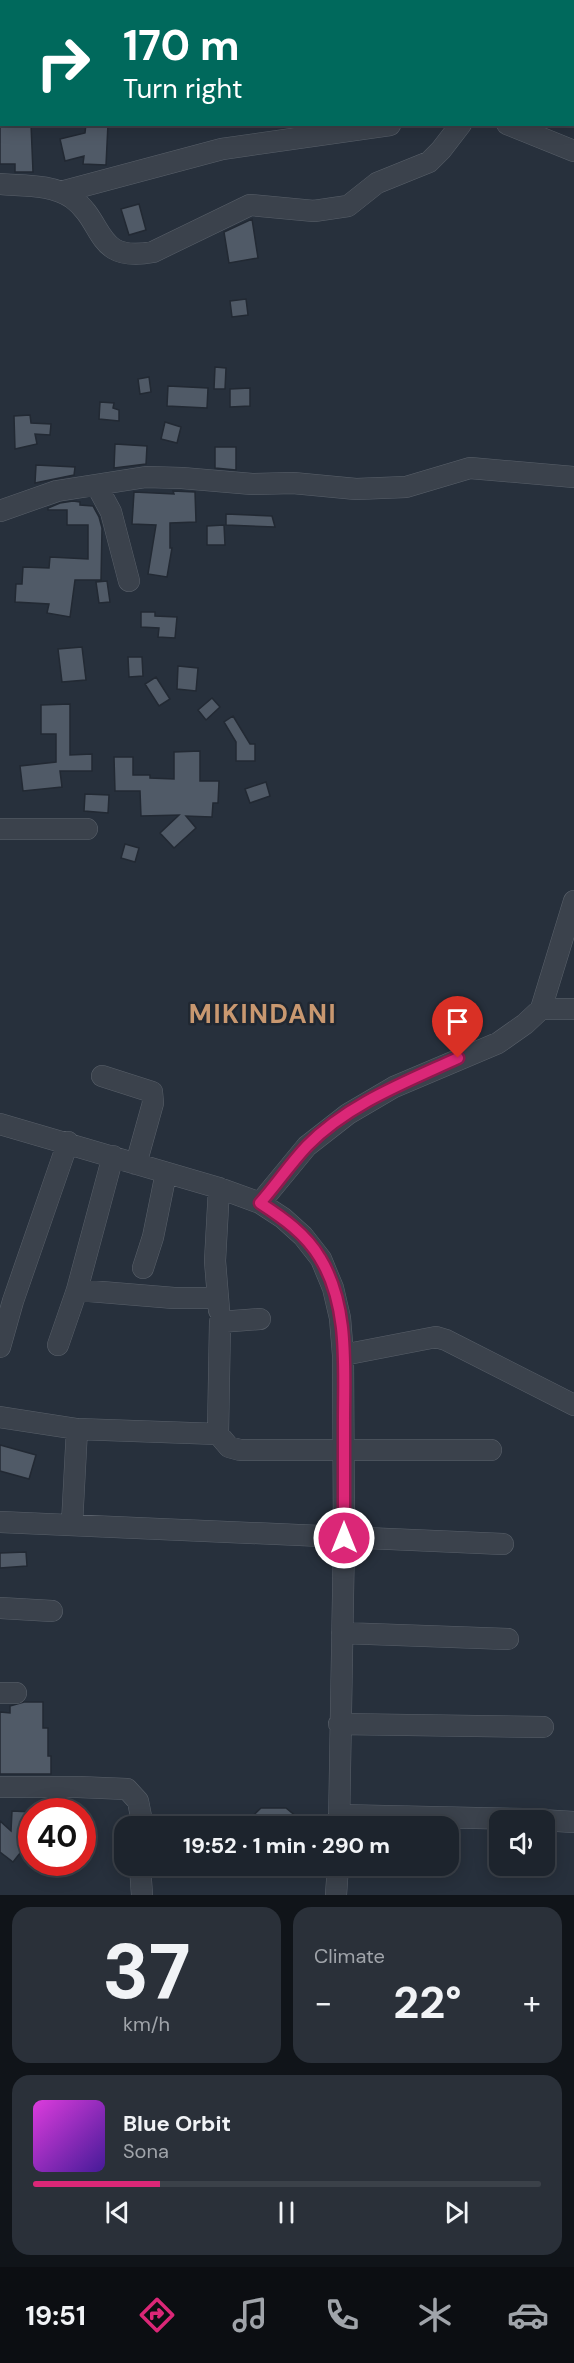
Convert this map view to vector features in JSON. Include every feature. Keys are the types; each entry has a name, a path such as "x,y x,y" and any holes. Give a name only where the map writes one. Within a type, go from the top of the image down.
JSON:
{"street":[{"path":"61,192 222,149 383,126"},
{"path":"0,184 48,188 61,192 73,199 86,214 101,238 112,249 123,253 144,254 153,252 250,205 315,211 348,206 377,183 429,162 459,126"},
{"path":"512,126 574,151"},
{"path":"0,511 12,509 57,491 146,477 388,489 416,485 470,468 574,477"},
{"path":"97,486 111,512 129,581"},
{"path":"0,829 87,829"},
{"path":"260,1203 307,1146 348,1114 394,1087 498,1043 541,1009 574,901"},
{"path":"541,1009 574,1009"},
{"path":"102,1076 152,1092 151,1112 136,1164"},
{"path":"0,1124 68,1142 219,1188 260,1203 283,1218 303,1236 321,1259 340,1318 344,1355 344,1538 339,1816"},
{"path":"0,1347 6,1299 68,1142"},
{"path":"58,1345 77,1290 113,1156"},
{"path":"143,1268 153,1237 166,1173"},
{"path":"219,1188 215,1261 220,1322 218,1434 229,1447 240,1450 491,1450"},
{"path":"77,1290 174,1298 218,1298"},
{"path":"220,1322 260,1319"},
{"path":"344,1355 436,1337 571,1399"},
{"path":"0,1417 77,1429 218,1434"},
{"path":"72,1524 77,1429"},
{"path":"0,1522 503,1544"},
{"path":"0,1608 52,1611"},
{"path":"342,1633 508,1639"},
{"path":"339,1724 543,1727"},
{"path":"0,1787 127,1789 138,1801 141,1816"},
{"path":"459,1820 524,1819 574,1822"},
{"path":"141,1876 142,1895"},
{"path":"336,1895 337,1876"}],"building":[{"path":"0,126 31,126 33,172 15,172 15,164 0,164"},
{"path":"86,126 108,126 106,165 83,164 84,156 65,161 60,139 85,133"},
{"path":"139,204 146,230 129,235 121,209"},
{"path":"252,219 258,258 229,263 224,232"},
{"path":"246,299 248,315 232,317 230,301"},
{"path":"215,367 226,368 225,389 214,389"},
{"path":"149,377 151,392 140,394 138,379"},
{"path":"168,386 208,388 207,408 167,406"},
{"path":"250,388 250,406 230,407 230,389"},
{"path":"100,402 114,403 113,408 119,410 119,421 99,419"},
{"path":"30,415 31,423 51,424 50,435 35,434 37,444 15,449 14,416"},
{"path":"165,422 181,427 177,443 161,439"},
{"path":"115,444 147,446 146,464 114,468"},
{"path":"215,447 236,447 236,470 215,468"},
{"path":"36,465 75,467 74,475 35,483"},
{"path":"173,491 195,492 196,522 170,523 170,548 172,548 167,577 148,574 156,525 132,524 134,492 174,494"},
{"path":"80,502 80,505 93,506 99,517 102,528 101,580 75,580 70,617 47,613 49,604 15,602 16,584 22,584 23,567 49,568 50,557 88,559 88,525 67,525 67,510 48,510 60,503"},
{"path":"226,514 272,516 275,527 226,525"},
{"path":"224,525 225,545 207,545 207,526"},
{"path":"107,581 110,602 99,603 96,582"},
{"path":"141,612 155,612 155,616 177,617 175,638 158,637 159,628 141,627"},
{"path":"82,647 86,680 62,682 58,649"},
{"path":"128,657 142,657 143,676 129,677"},
{"path":"178,666 198,668 196,691 177,689"},
{"path":"156,677 170,699 159,706 145,684"},
{"path":"212,698 220,707 206,720 198,710"},
{"path":"70,704 70,755 92,754 92,771 60,771 62,787 23,791 20,766 56,762 56,734 41,734 41,705"},
{"path":"233,716 250,744 255,744 255,761 236,761 236,742 224,722"},
{"path":"200,751 200,781 219,781 218,803 213,803 212,817 186,816 196,828 174,848 160,833 179,815 141,816 140,791 115,791 114,757 133,757 133,775 174,779 174,752"},
{"path":"266,782 270,796 250,803 245,789"},
{"path":"85,794 109,795 108,813 84,811"},
{"path":"125,844 139,848 135,862 121,858"},
{"path":"0,1445 36,1455 29,1479 0,1471"},
{"path":"26,1552 27,1566 0,1568 0,1553"},
{"path":"24,1702 43,1702 43,1728 48,1728 48,1756 51,1756 51,1774 0,1774 0,1712 10,1713 10,1706"},
{"path":"261,1808 286,1808 296,1816 253,1816"},
{"path":"12,1811 18,1811 18,1856 13,1862 0,1852 0,1821 11,1831"}],"district":[{"name":"MIKINDANI","path":"263,1014"}],"route":[{"path":"344,1538 344,1355 340,1318 333,1288 321,1259 303,1236 283,1218 260,1203 307,1146 348,1114 394,1087 458,1058"}]}
